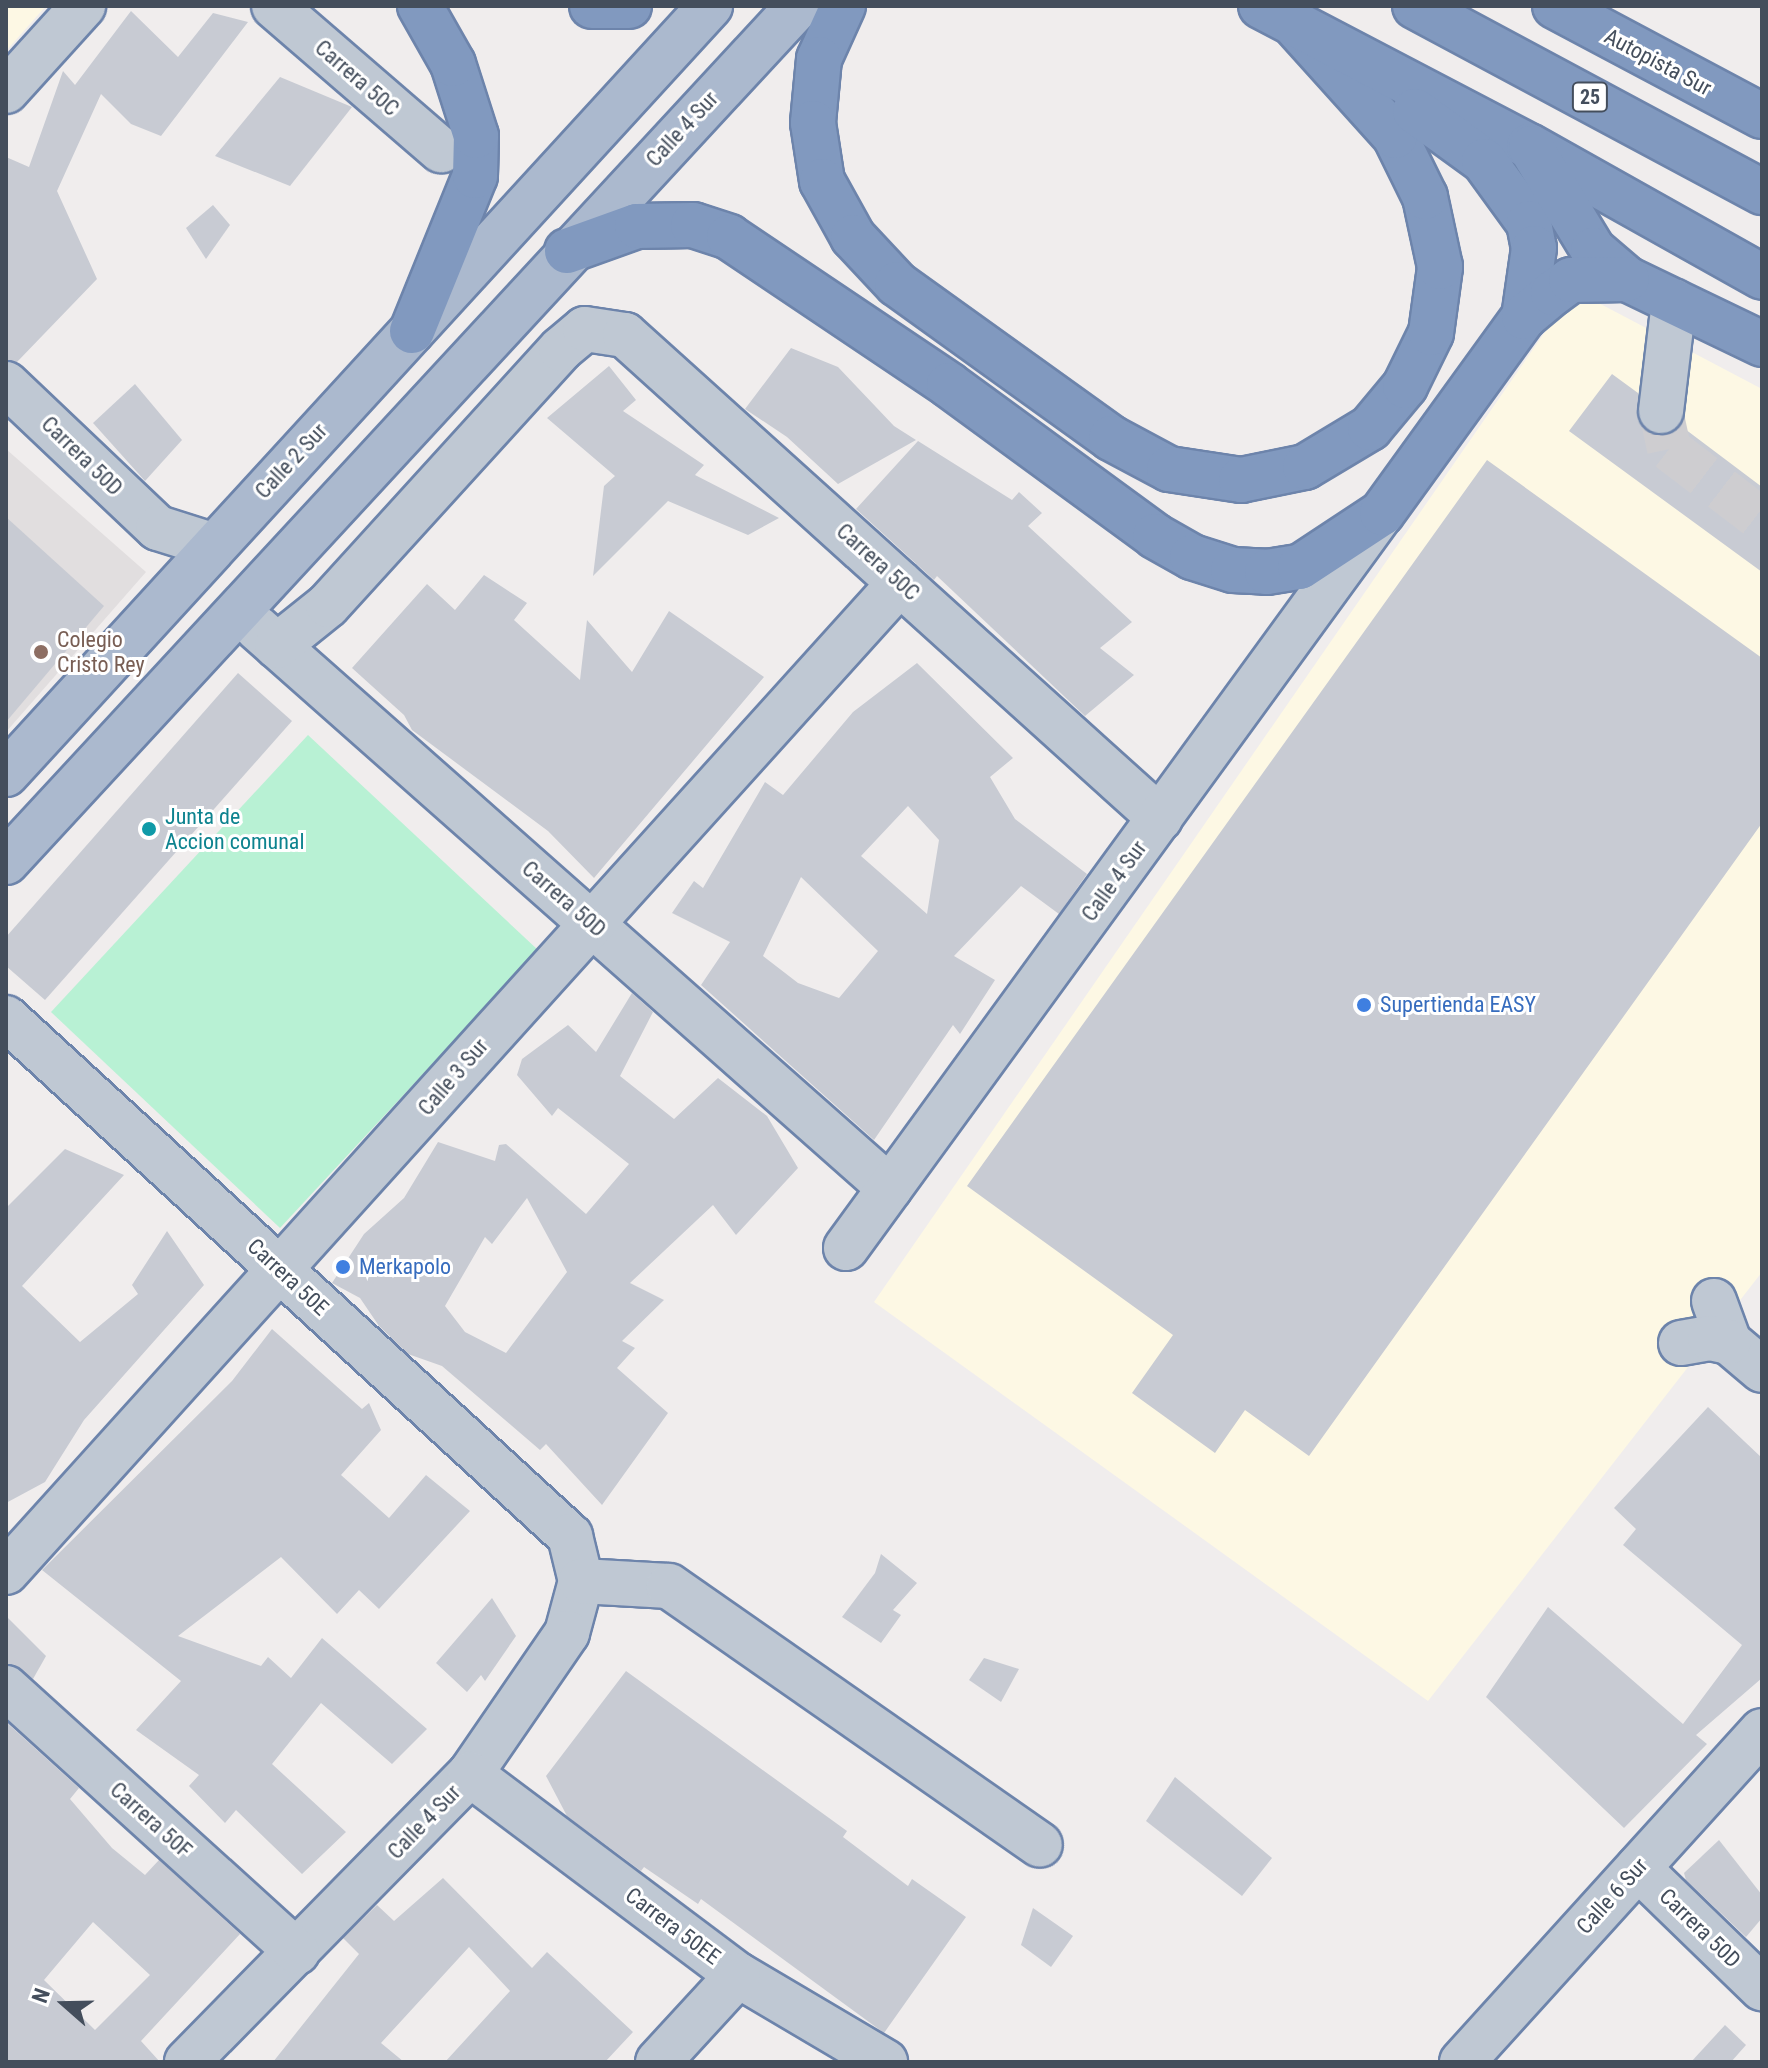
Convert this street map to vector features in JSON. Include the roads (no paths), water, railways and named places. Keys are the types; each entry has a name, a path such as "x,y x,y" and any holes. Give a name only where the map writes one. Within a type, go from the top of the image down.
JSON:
{"highway":[{"path":"412,331 475,176 476,136 453,64 420,6"},
{"path":"592,6 629,6"},
{"path":"843,6 819,59 813,123 822,181 853,237 897,284 1111,438 1169,469 1241,480 1305,467 1370,428 1405,386 1431,333 1440,267 1425,197 1395,136 1279,16"},
{"name":"25","path":"1415,6 1762,192"},
{"name":"Autopista Sur","path":"1555,6 1762,116"},
{"path":"1279,16 1529,146 1762,277"},
{"path":"1279,16 1484,161 1512,194 1529,223 1534,248 1524,317"},
{"path":"1529,146 1593,250 1627,279 1762,344"},
{"path":"580,243 637,226 693,225 729,237 770,260 1192,557 1233,570 1300,567 1382,513 1524,317 1571,280 1627,279"}],"main road":[{"name":"Calle 2 Sur","path":"6,774 212,545 710,6"},
{"name":"Calle 4 Sur","path":"580,243 798,6"},
{"path":"6,862 580,243"}],"street":[{"path":"6,91 83,6"},
{"name":"Carrera 50C","path":"274,6 441,150"},
{"path":"1661,411 1674,302"},
{"name":"Carrera 50C","path":"277,646 328,605 585,329 625,335 1160,818"},
{"name":"Carrera 50D","path":"6,384 158,528 212,545"},
{"name":"Calle 4 Sur","path":"846,1248 1382,513"},
{"path":"158,528 173,589"},
{"name":"Calle 3 Sur","path":"6,1572 281,1271 589,921 900,583"},
{"name":"Carrera 50D","path":"238,609 890,1188"},
{"name":"Carrera 50E","path":"6,1018 570,1536"},
{"path":"1714,1301 1729,1342"},
{"path":"1681,1343 1710,1338 1729,1342 1762,1370"},
{"name":"Calle 4 Sur","path":"187,2062 470,1774 567,1633 581,1581 570,1536"},
{"path":"581,1581 669,1586 1040,1845"},
{"name":"Carrera 50F","path":"6,1688 297,1952"},
{"name":"Calle 6 Sur","path":"1483,2055 1638,1868 1762,1731"},
{"name":"Carrera 50EE","path":"470,1774 738,1975 885,2062"},
{"name":"Carrera 50D","path":"1638,1868 1762,1988"},
{"path":"658,2062 738,1975"}],"tunnel":[{"path":"1661,411 1669,449 1762,520"}],"place":[{"name":"Colegio Cristo Rey","path":"41,652"},
{"name":"Junta de Accion comunal","path":"149,829"},
{"name":"Supertienda EASY","path":"1364,1005"},
{"name":"Merkapolo","path":"343,1267"}]}
